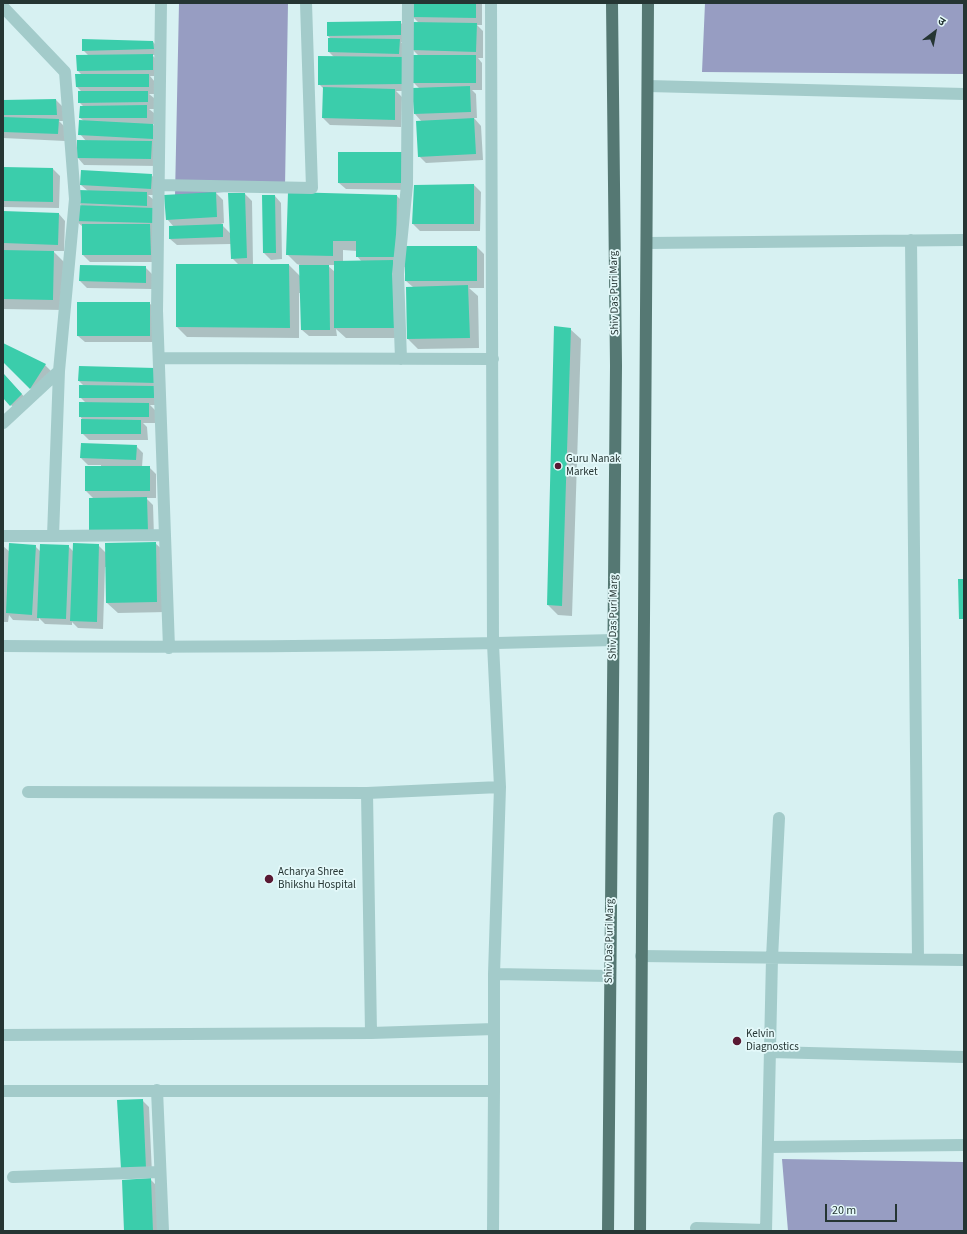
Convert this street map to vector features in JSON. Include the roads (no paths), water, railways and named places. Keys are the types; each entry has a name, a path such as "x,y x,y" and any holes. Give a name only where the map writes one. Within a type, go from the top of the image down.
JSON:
{"main road":[{"name":"Shiv Das Puri Marg","path":"608,1231 616,366 612,3"},
{"path":"640,1231 648,3"}],"street":[{"path":"161,3 157,311 169,648"},
{"path":"159,185 312,188 306,3"},
{"path":"401,359 398,274 407,185 408,3"},
{"path":"491,3 493,644 500,787 494,974 494,1231"},
{"path":"3,7 65,72 74,199 59,370 53,536"},
{"path":"648,86 964,94"},
{"path":"911,240 918,959"},
{"path":"647,243 964,240"},
{"path":"159,358 493,359"},
{"path":"3,423 59,370"},
{"path":"3,536 165,535"},
{"path":"3,646 169,648 493,644 613,640"},
{"path":"28,792 367,794 500,787"},
{"path":"367,794 371,1033"},
{"path":"696,1228 766,1231 772,958 778,818"},
{"path":"642,956 964,960"},
{"path":"494,974 610,976"},
{"path":"3,1035 371,1033 494,1029"},
{"path":"770,1052 964,1057"},
{"path":"157,1090 163,1231"},
{"path":"3,1091 494,1091"},
{"path":"768,1147 964,1145"},
{"path":"13,1177 160,1172"}],"place":[{"name":"Guru Nanak Market","path":"558,466"},
{"name":"Acharya Shree Bhikshu Hospital","path":"269,879"},
{"name":"Kelvin Diagnostics","path":"737,1041"}]}
